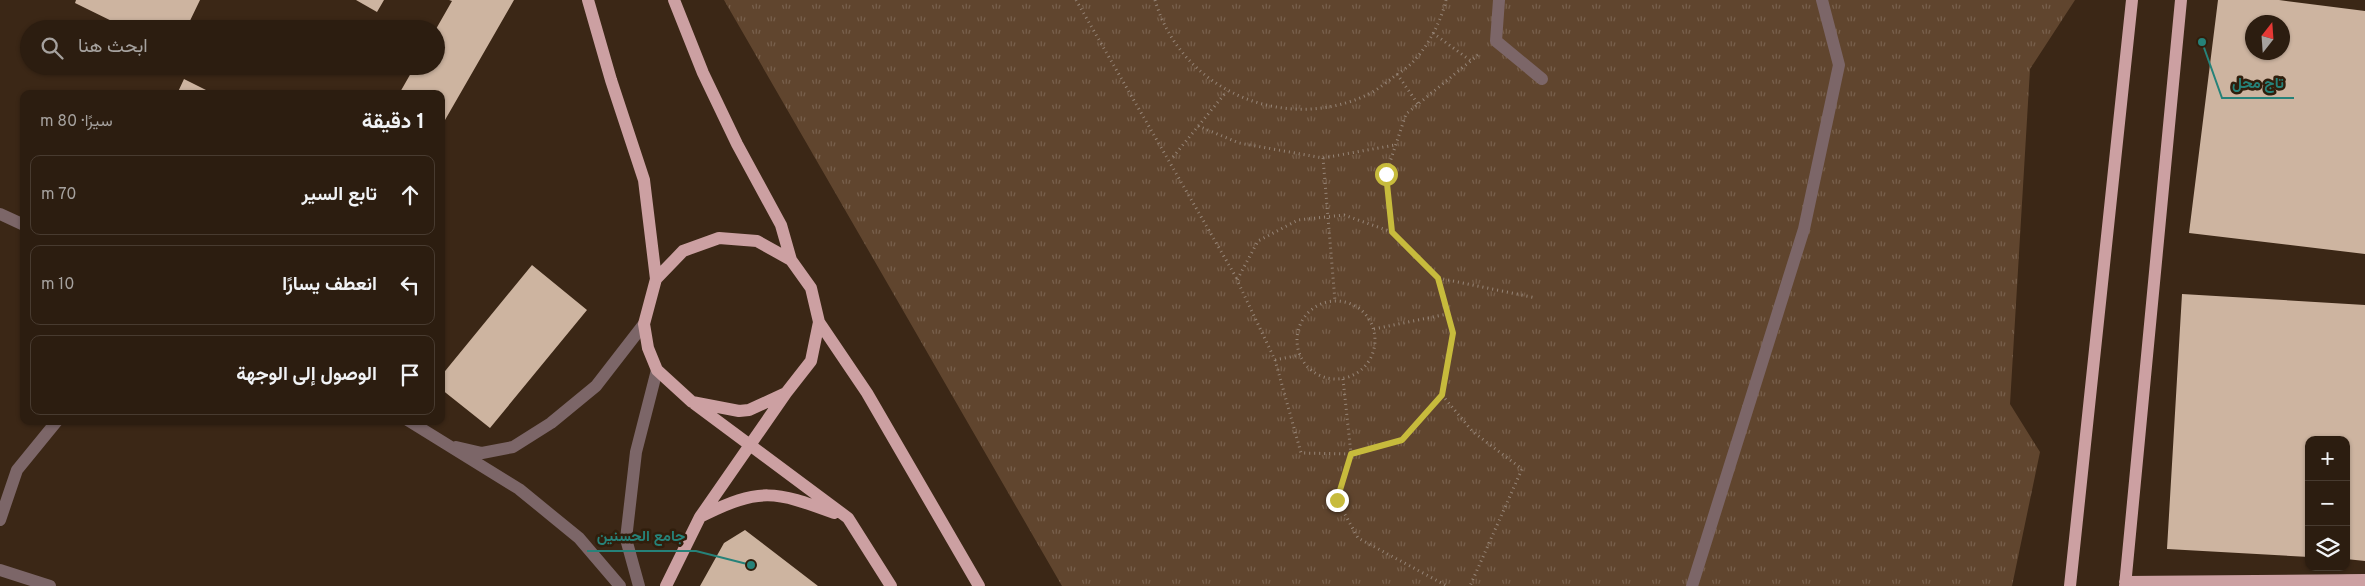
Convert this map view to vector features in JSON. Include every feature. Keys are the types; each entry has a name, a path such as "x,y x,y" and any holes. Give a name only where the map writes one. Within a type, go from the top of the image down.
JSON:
{"main road":[{"path":"588,0 611,80 644,180 656,279 644,324 648,348 657,370 692,402 848,518 891,586"},
{"path":"674,0 704,73 733,135 781,225 791,260 811,288 819,322 867,393 979,586"},
{"path":"2070,586 2132,0"},
{"path":"2180,0 2125,584 2365,580"},
{"path":"656,279 683,252 719,238 757,241 791,260"},
{"path":"666,586 700,517 786,392 811,361 819,322"},
{"path":"692,402 739,411 749,410 786,392"},
{"path":"700,517 730,502 764,494 790,496 848,518"}],"street":[{"path":"1499,0 1496,41 1542,79"},
{"path":"1692,586 1804,229 1840,65 1822,0"},
{"path":"0,214 20,223"},
{"path":"443,444 482,453 513,448 551,423 596,386 644,324"},
{"path":"639,586 626,539 636,452 657,370"},
{"path":"0,520 18,470 54,425"},
{"path":"415,425 519,489 579,538 620,586"},
{"path":"0,570 50,586"}],"path":[{"path":"1076,0 1237,280 1275,360 1301,453 1351,454 1402,440 1442,395 1453,333 1438,278 1392,232 1344,215 1298,220 1258,241 1237,280"},
{"path":"1155,0 1161,21 1188,62 1227,91 1274,108 1323,108 1369,94 1412,63 1441,20 1446,0"},
{"path":"1433,32 1471,61"},
{"path":"1392,232 1386,174 1406,114 1496,41"},
{"path":"1397,74 1418,105"},
{"path":"1173,157 1227,91"},
{"path":"1198,126 1239,143 1323,158 1396,145"},
{"path":"1323,158 1335,301"},
{"path":"1438,278 1536,298"},
{"path":"1348,302 1360,308 1369,318 1374,329 1376,343 1373,355 1360,370 1342,379 1329,378 1317,374 1300,356 1298,337 1303,319 1311,309 1322,303 1348,302"},
{"path":"1374,329 1447,314"},
{"path":"1275,360 1300,356"},
{"path":"1342,379 1351,454 1337,500 1358,538 1447,586"},
{"path":"1442,395 1473,432 1522,470 1470,586"}],"green space":[{"path":"724,0 2075,0 2030,69 2010,404 2040,452 2012,586 1062,586"}],"building":[{"path":"76,0 200,0 190,20 110,20 75,3"},
{"path":"356,0 384,0 377,12"},
{"path":"449,0 514,0 445,120 445,90 401,90 410,75 445,75 445,20 441,20 452,1"},
{"path":"2218,0 2279,0 2365,11 2365,254 2189,233"},
{"path":"184,79 206,90 179,90"},
{"path":"532,265 587,310 490,428 445,392 445,371"},
{"path":"2182,294 2365,305 2365,561 2350,559 2350,436 2305,436 2305,557 2167,549"},
{"path":"745,530 818,586 700,586 724,543"}],"place":[{"name":"تاج محل","path":"2202,42"},
{"name":"جامع الحسنين","path":"751,565"}],"route":[{"path":"1337,500 1351,454 1402,440 1442,395 1453,333 1438,278 1392,232 1386,174"}]}
